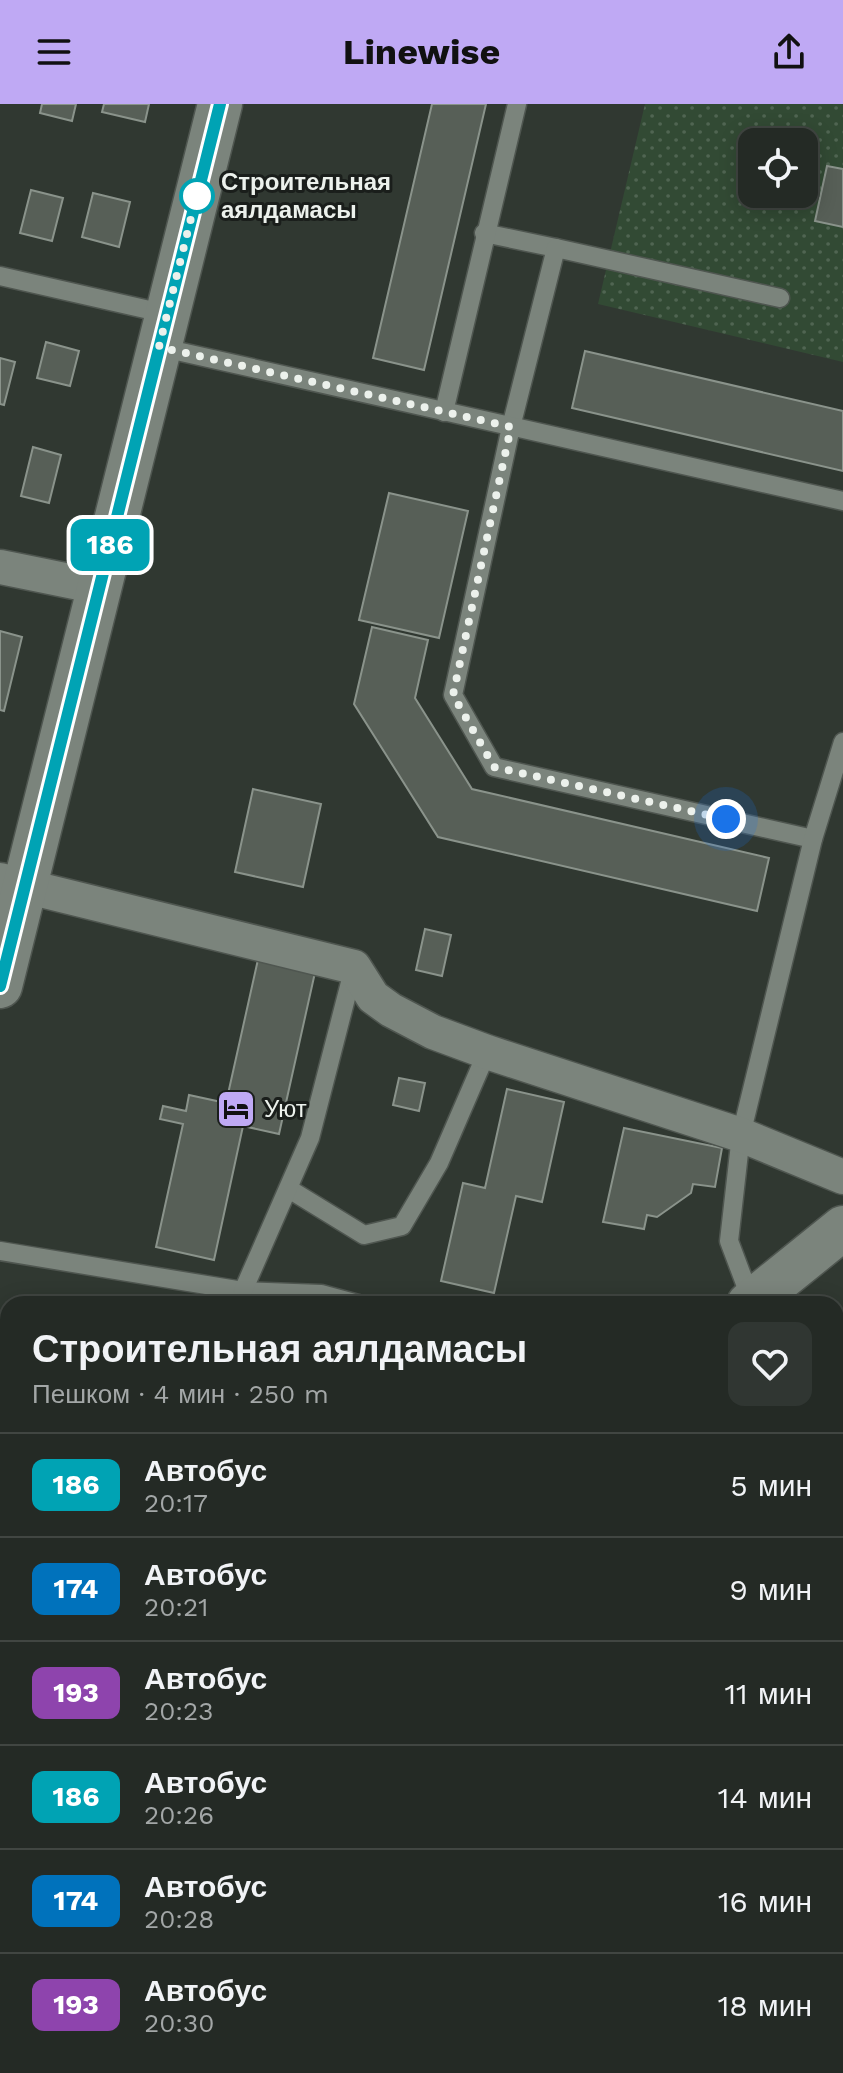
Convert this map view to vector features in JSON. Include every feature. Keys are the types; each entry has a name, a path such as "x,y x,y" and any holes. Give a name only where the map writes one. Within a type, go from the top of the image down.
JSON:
{"street":[{"path":"0,986 12,883 99,587 220,104"},
{"path":"0,567 99,587"},
{"path":"12,883 354,967 373,997 433,1032 741,1135 843,1177"},
{"path":"760,1296 843,1228"}],"lane":[{"path":"444,412 517,104"},
{"path":"484,233 780,298"},
{"path":"556,248 511,427 453,695 494,767 813,839"},
{"path":"0,276 163,330 444,412 843,501"},
{"path":"749,1296 729,1241 741,1135 813,839 840,765 843,742"},
{"path":"243,1291 310,1138 354,967"},
{"path":"289,1189 364,1235 402,1226 439,1163 487,1052"},
{"path":"0,1251 243,1291 328,1296"}],"green space":[{"path":"645,104 843,104 843,362 598,304"}],"building":[{"path":"42,104 76,104 72,121 40,113"},
{"path":"104,104 149,104 145,122 102,112"},
{"path":"432,104 486,104 424,370 373,358"},
{"path":"827,166 843,169 843,227 815,221"},
{"path":"31,190 63,198 52,241 20,233"},
{"path":"93,193 130,202 119,247 82,237"},
{"path":"46,342 79,351 70,386 37,378"},
{"path":"585,351 843,411 843,471 572,408"},
{"path":"0,358 15,362 4,405 0,404"},
{"path":"33,447 61,455 49,503 21,496"},
{"path":"389,493 468,511 439,638 359,620"},
{"path":"372,627 428,640 415,698 472,789 769,858 757,911 438,837 354,704"},
{"path":"0,631 22,637 4,711 0,710"},
{"path":"253,789 321,804 303,887 235,872"},
{"path":"425,929 451,935 442,976 416,970"},
{"name":"Уют","path":"259,955 316,968 279,1134 243,1126 214,1260 156,1247 183,1124 160,1119 163,1106 186,1111 189,1095 226,1103"},
{"path":"399,1078 425,1083 419,1111 393,1105"},
{"path":"507,1089 564,1102 542,1202 516,1196 494,1293 441,1281 463,1183 485,1188"},
{"path":"624,1128 722,1148 715,1187 693,1184 691,1193 657,1217 647,1215 644,1229 603,1222"}],"bus line":[{"name":"186","path":"0,986 220,104"}],"place":[{"name":"Строительная аялдамасы","path":"197,196"},
{"name":"Уют","path":"236,1109"}],"route":[{"path":"197,196 159,347 511,427 453,695 494,767 726,819"}]}
